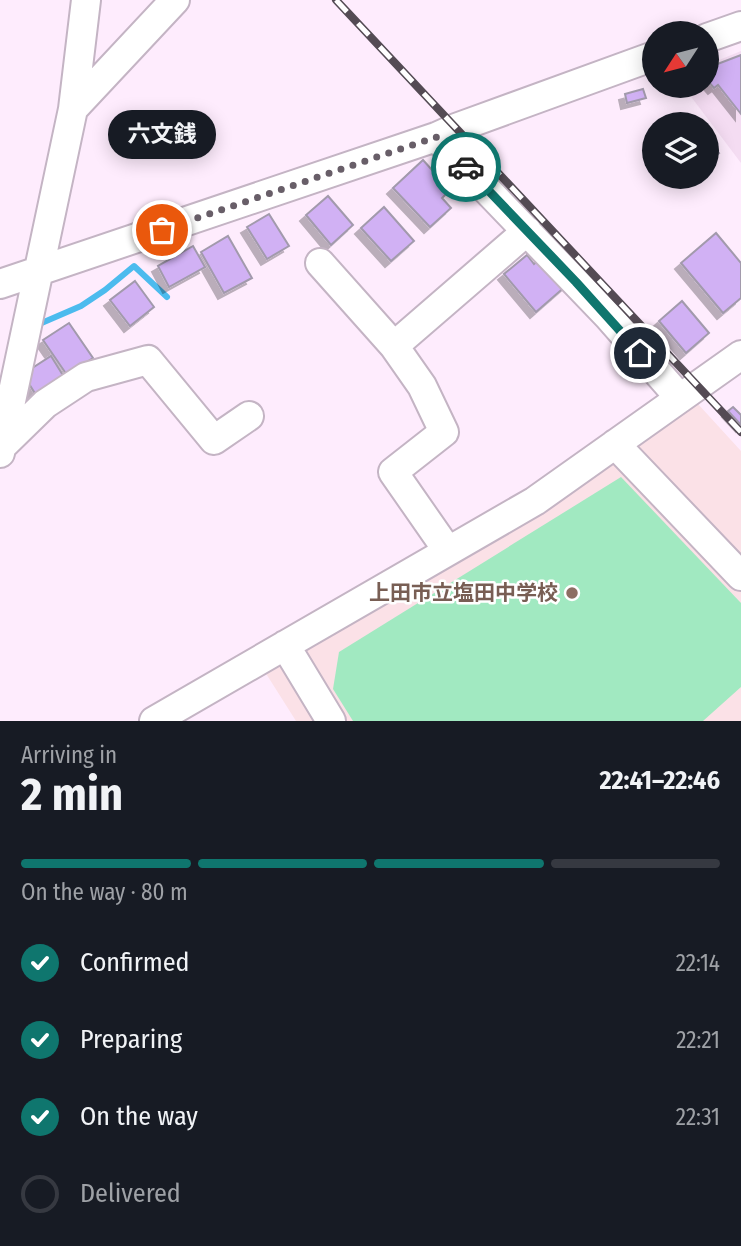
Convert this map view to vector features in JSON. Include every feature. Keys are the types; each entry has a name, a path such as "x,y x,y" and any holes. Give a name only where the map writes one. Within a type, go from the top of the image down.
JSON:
{"street":[{"path":"1,449 73,109 86,0"},
{"path":"73,109 175,0"},
{"path":"719,34 741,26"},
{"path":"0,285 436,137 642,61"},
{"path":"436,137 608,316 680,398"},
{"path":"394,346 527,231"},
{"path":"320,263 394,346 422,386 444,432 393,472 448,551"},
{"path":"1,449 45,404 86,377 148,360 215,440 249,415"},
{"path":"154,721 536,501 680,398 736,369"},
{"path":"615,444 741,576"},
{"path":"285,645 331,721"}],"shaded area":[{"path":"741,51 741,163 719,134 719,112 703,112 692,98 719,98 719,60"},
{"name":"上田市立塩田中学校","path":"698,404 741,451 741,721 296,721 265,672 540,513"}],"green space":[{"name":"上田市立塩田中学校","path":"621,477 741,603 741,687 703,721 353,721 333,689 339,652"}],"building":[{"path":"741,55 741,114 719,86 719,63"},
{"path":"642,89 642,98 646,98 627,103 625,94"},
{"path":"423,160 450,190 442,198 451,208 430,227 393,188"},
{"path":"328,196 353,225 331,245 306,215"},
{"path":"384,207 414,241 391,261 361,228"},
{"path":"269,214 289,246 267,259 247,227"},
{"path":"716,233 741,263 741,298 723,313 681,263"},
{"path":"228,236 252,278 224,293 201,252"},
{"path":"193,246 205,267 169,287 158,266"},
{"path":"527,255 534,264 543,256 567,285 536,312 504,274"},
{"path":"135,281 154,307 130,326 110,300"},
{"path":"682,301 709,333 686,353 659,321"},
{"path":"69,323 93,358 67,375 43,340"},
{"path":"51,356 64,377 36,395 23,374"},
{"path":"733,407 741,415 741,425 728,411"}],"waterway":[{"path":"37,325 81,306 134,266 167,297"}],"railway":[{"path":"336,0 741,432"}],"way so far":[{"path":"162,230 436,137 466,167"}],"place":[{"name":"六文銭","path":"162,230"},
{"name":"上田市立塩田中学校","path":"572,593"}],"route":[{"path":"466,167 640,353"}]}
